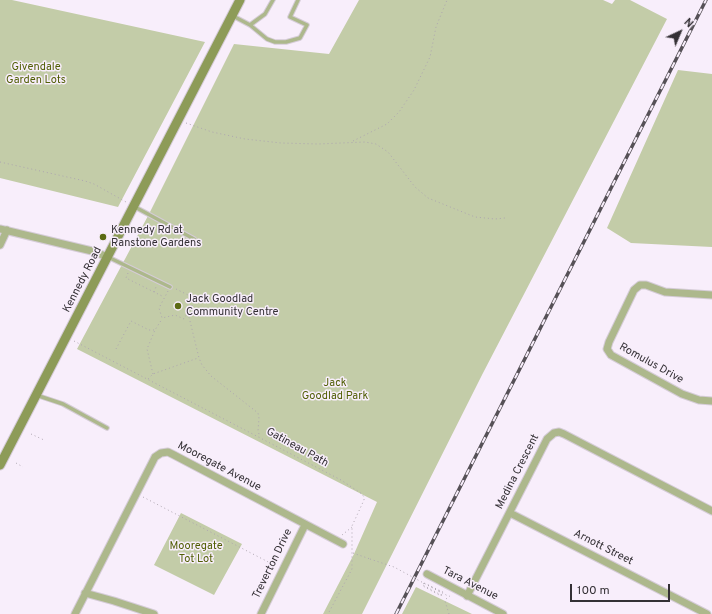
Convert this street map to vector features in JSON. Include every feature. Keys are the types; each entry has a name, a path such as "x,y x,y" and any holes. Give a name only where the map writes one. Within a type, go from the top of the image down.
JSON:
{"main road":[{"name":"Kennedy Road","path":"0,464 108,257 130,204 178,121 240,0"}],"street":[{"path":"0,245 4,229 92,251 108,257"},
{"name":"Romulus Drive","path":"712,295 665,292 646,285 640,286 634,290 607,349 610,355 682,394 699,400 712,401"},
{"name":"Medina Crescent","path":"467,596 547,439 554,433 559,432 712,511"},
{"name":"Mooregate Avenue","path":"75,614 155,457 161,453 168,452 340,543"},
{"name":"Arnott Street","path":"510,513 707,614"},
{"name":"Treverton Drive","path":"261,614 305,525"},
{"name":"Tara Avenue","path":"427,574 503,614"},
{"path":"86,593 154,614"}],"lane":[{"path":"250,25 265,14 273,0"},
{"path":"232,16 250,25 267,39 275,42 286,42 300,38 307,25 290,17 298,0"},
{"path":"130,204 194,239"},
{"path":"108,257 170,287"},
{"path":"36,395 63,404 107,428"}],"path":[{"path":"352,142 387,124 399,112 414,90 430,58 436,27 447,0"},
{"path":"178,121 212,132 281,143 318,144 365,142 376,144 388,152 415,186 428,198 476,217 495,219 505,218"},
{"path":"0,162 85,181 94,184 130,204"},
{"path":"128,273 126,278 164,298"},
{"path":"154,292 156,287"},
{"path":"153,374 147,351 155,330 162,318 175,315 184,319 194,299 170,287 159,308 162,318"},
{"name":"Gatineau Path","path":"192,305 189,316 199,358 203,367 211,376 258,414 260,418 258,431 260,438 344,482 364,497 352,526 353,552 351,571 328,614"},
{"path":"116,349 131,321 149,330 155,330"},
{"path":"67,337 260,438"},
{"path":"147,379 153,374 199,358"},
{"path":"31,434 44,440"},
{"path":"16,463 23,467"},
{"path":"137,493 283,570"},
{"path":"340,543 352,526"},
{"path":"353,552 394,567 423,583 429,586 442,593 441,595 429,588 423,585 424,583 443,592 441,596 423,586 424,583 428,585 448,596 445,604 450,614"}],"green space":[{"name":"Givendale Garden Lots","path":"0,0 12,0 205,42 118,207 0,178"},
{"name":"Jack Goodlad Park","path":"359,0 603,0 612,4 615,0 630,0 667,19 483,373 362,614 323,614 354,554 377,502 77,349 149,214 234,44 329,54"},
{"path":"678,70 712,74 712,247 631,243 607,228"},
{"name":"Mooregate Tot Lot","path":"181,513 242,544 214,595 154,565"},
{"path":"416,587 472,614 402,614"}],"railway":[{"path":"396,614 706,0"}],"place":[{"name":"Kennedy Rd at Ranstone Gardens","path":"103,237"},
{"name":"Jack Goodlad Community Centre","path":"178,306"}]}
